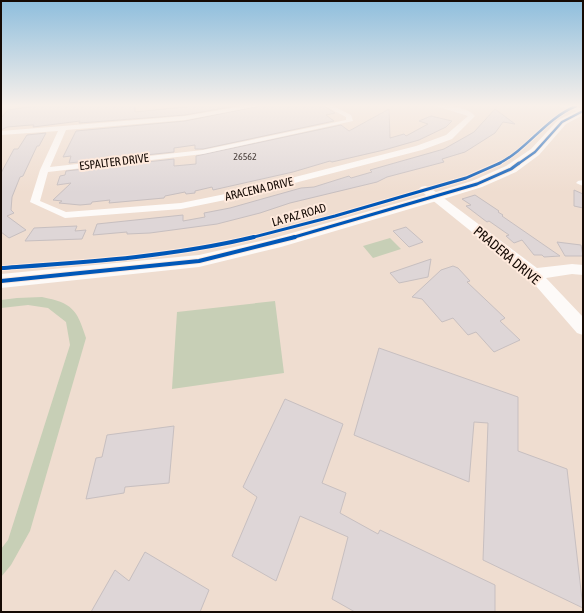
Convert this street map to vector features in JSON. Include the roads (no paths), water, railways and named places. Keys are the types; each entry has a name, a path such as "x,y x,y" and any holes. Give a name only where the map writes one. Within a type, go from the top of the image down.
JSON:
{"main road":[{"name":"LA PAZ ROAD","path":"1,280 199,261 281,241 430,193 466,178 501,163 524,147 536,135"},
{"name":"LA PAZ ROAD","path":"1,268 138,256 202,248 430,193"}],"street":[{"path":"44,170 60,135"},
{"name":"ESPALTER DRIVE","path":"44,170 204,152 285,135"},
{"name":"ARACENA DRIVE","path":"44,170 35,202 65,215 181,206 240,194 419,148 452,135"},
{"name":"PRADERA DRIVE","path":"430,193 534,274 583,328"},
{"path":"534,274 572,269 583,270"}]}
